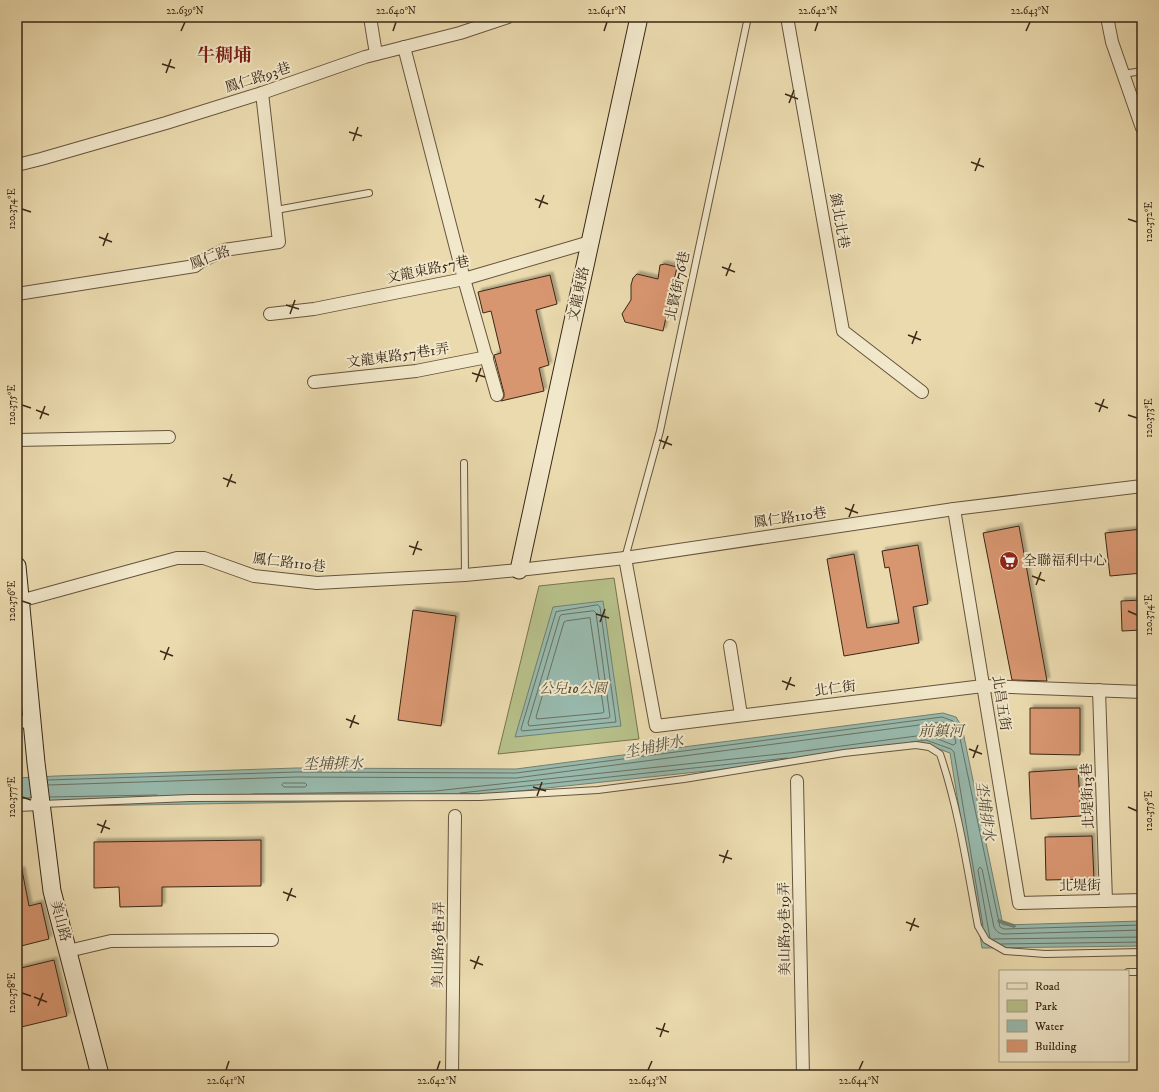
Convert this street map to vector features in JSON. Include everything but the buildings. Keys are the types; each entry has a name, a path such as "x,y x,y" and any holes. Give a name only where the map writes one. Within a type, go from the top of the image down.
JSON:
{"street":[{"path":"370,17 376,54"},
{"name":"鳳仁路93巷","path":"17,165 166,123 262,93 365,57 460,33 508,17"},
{"name":"文龍東路","path":"519,570 639,17"},
{"name":"鎮北北巷","path":"787,17 843,331 922,392"},
{"path":"1107,17 1112,42 1142,128"},
{"path":"404,47 464,279 487,356 497,396"},
{"name":"鳳仁路","path":"17,294 195,266 224,250 279,242 262,93"},
{"name":"文龍東路57巷","path":"270,314 314,309 464,279 590,242"},
{"name":"文龍東路57巷1弄","path":"314,382 416,371 487,356"},
{"path":"17,440 169,437"},
{"name":"鳳仁路110巷","path":"20,600 177,558 204,558 254,576 317,584 465,575 625,558 954,508 1142,486"},
{"name":"北昌五街","path":"954,508 1019,902"},
{"name":"北仁街","path":"625,558 656,726 983,686 1142,692"},
{"path":"17,575 20,600 24,722"},
{"path":"730,646 741,715"},
{"name":"北堤街13巷","path":"1099,690 1106,901"},
{"name":"美山路","path":"24,722 36,763 52,891 100,1075"},
{"name":"美山路19巷19弄","path":"797,781 803,1075"},
{"path":"17,805 40,801"},
{"name":"美山路19巷1弄","path":"452,1075 455,816"},
{"name":"北堤街","path":"1019,902 1142,900"},
{"path":"68,950 111,941 272,940"}],"lane":[{"name":"北賢街76巷","path":"625,558 660,431 748,17"},
{"path":"1123,74 1142,71"},
{"path":"276,210 369,193"},
{"path":"464,463 465,575"},
{"path":"40,801 190,798 480,796 598,790 684,779 844,753 916,745 929,747 940,754 949,780 956,809 978,926 986,940 1005,951 1025,953 1142,952"},
{"path":"1129,972 1142,972"}],"green space":[{"name":"公兒10公園","path":"614,578 639,739 498,754 539,586"}],"water":[{"path":"603,601 621,726 515,737 553,607"},
{"name":"前鎮河","path":"943,713 956,717 962,727 1003,925 1142,921 1142,946 982,948 950,753 925,744 790,762 435,800 17,807 17,778 296,768 516,769"}],"waterway":[{"name":"坔埔排水","path":"999,921 1014,926"}],"place":[{"name":"全聯福利中心","path":"1009,561"}],"district":[{"name":"牛稠埔","path":"224,56"}]}
